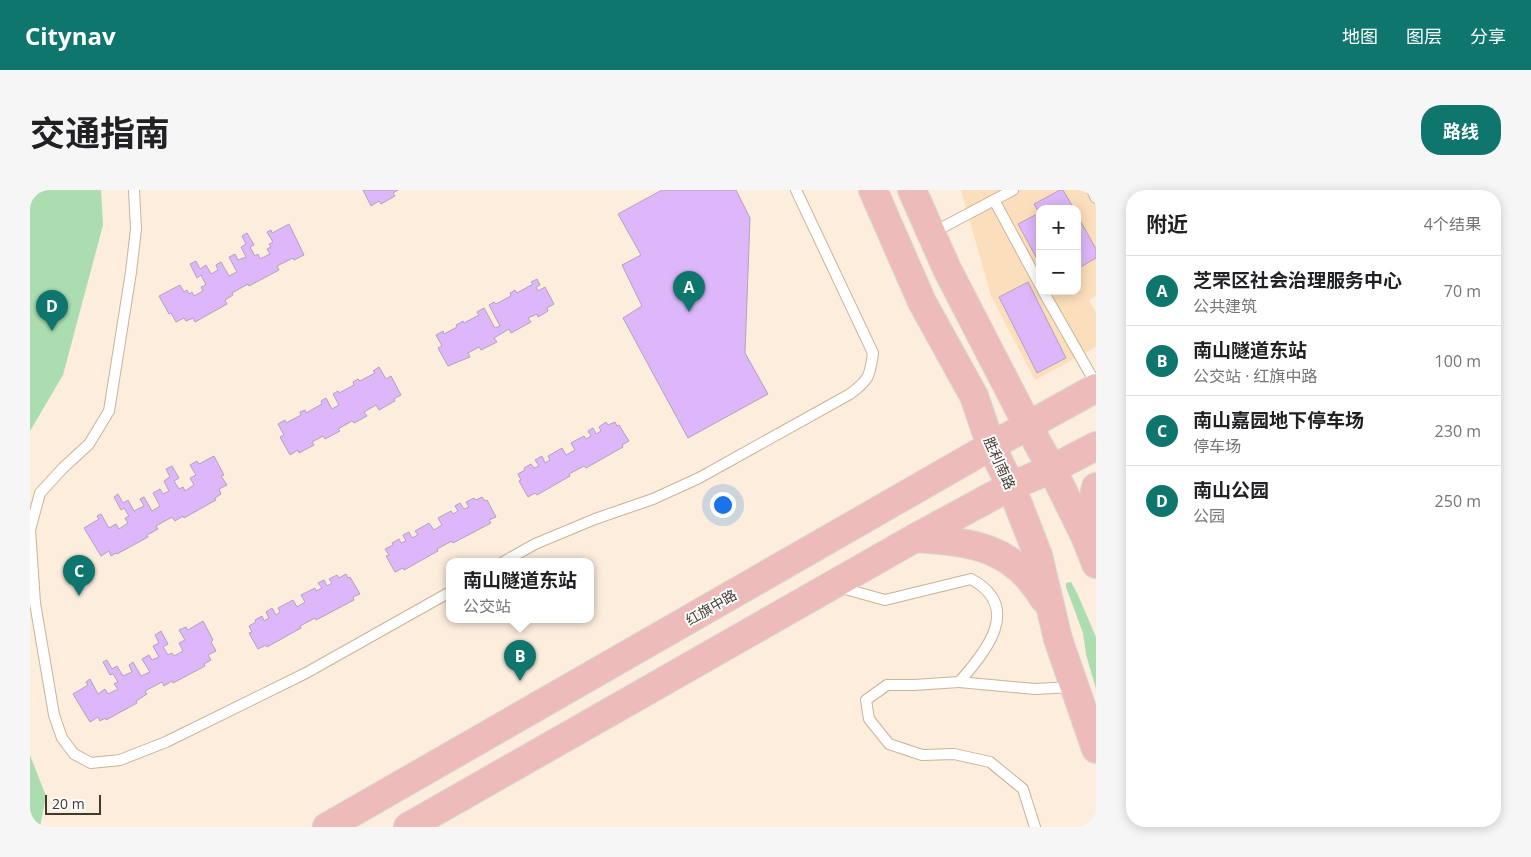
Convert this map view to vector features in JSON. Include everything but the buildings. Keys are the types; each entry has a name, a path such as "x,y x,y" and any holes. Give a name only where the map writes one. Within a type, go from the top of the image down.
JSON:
{"main road":[{"name":"胜利南路","path":"873,190 922,302 974,396 992,446 1011,486 1038,555 1058,639 1096,749"},
{"path":"912,190 947,269 1052,469 1085,536 1096,564"},
{"name":"红旗中路","path":"327,827 1096,388"},
{"path":"408,827 830,585 1011,486 1052,469 1096,446"},
{"path":"1096,487 1089,516 1096,564"},
{"path":"915,538 955,541 976,545 992,551 1012,562 1026,574 1040,592 1050,610"}],"lane":[{"path":"134,190 136,230 108,411 89,444 40,493 30,530 35,603 54,716 62,738 74,754 91,763 120,760 166,742 306,673 446,594"},
{"path":"510,558 535,544 595,519 653,499 699,478 850,394 866,383 873,353 796,190"},
{"path":"931,234 1013,190"},
{"path":"1092,190 1096,198"},
{"path":"994,200 1036,278"},
{"path":"1045,295 1096,384"},
{"path":"830,585 885,600 971,579 980,584 994,600 999,616 990,643 976,663 958,682"},
{"path":"1035,827 1023,789 990,762 954,754 922,755 888,744 869,719 866,700 887,685 958,682 1035,689 1074,687"}],"shaded area":[{"path":"961,190 1096,190 1096,296 1089,300 1096,313 1096,347 1035,380 991,296"}],"green space":[{"path":"30,190 101,190 103,225 63,375 30,431"},
{"path":"1071,582 1096,637 1096,689 1086,654 1083,633 1066,587 1066,583"},
{"path":"30,755 46,796 40,827 30,827"}],"place":[{"name":"芝罘区社会治理服务中心","path":"689,312"},
{"name":"南山公园","path":"52,331"},
{"name":"南山嘉园地下停车场","path":"79,596"},
{"name":"南山隧道东站","path":"520,681"}]}
